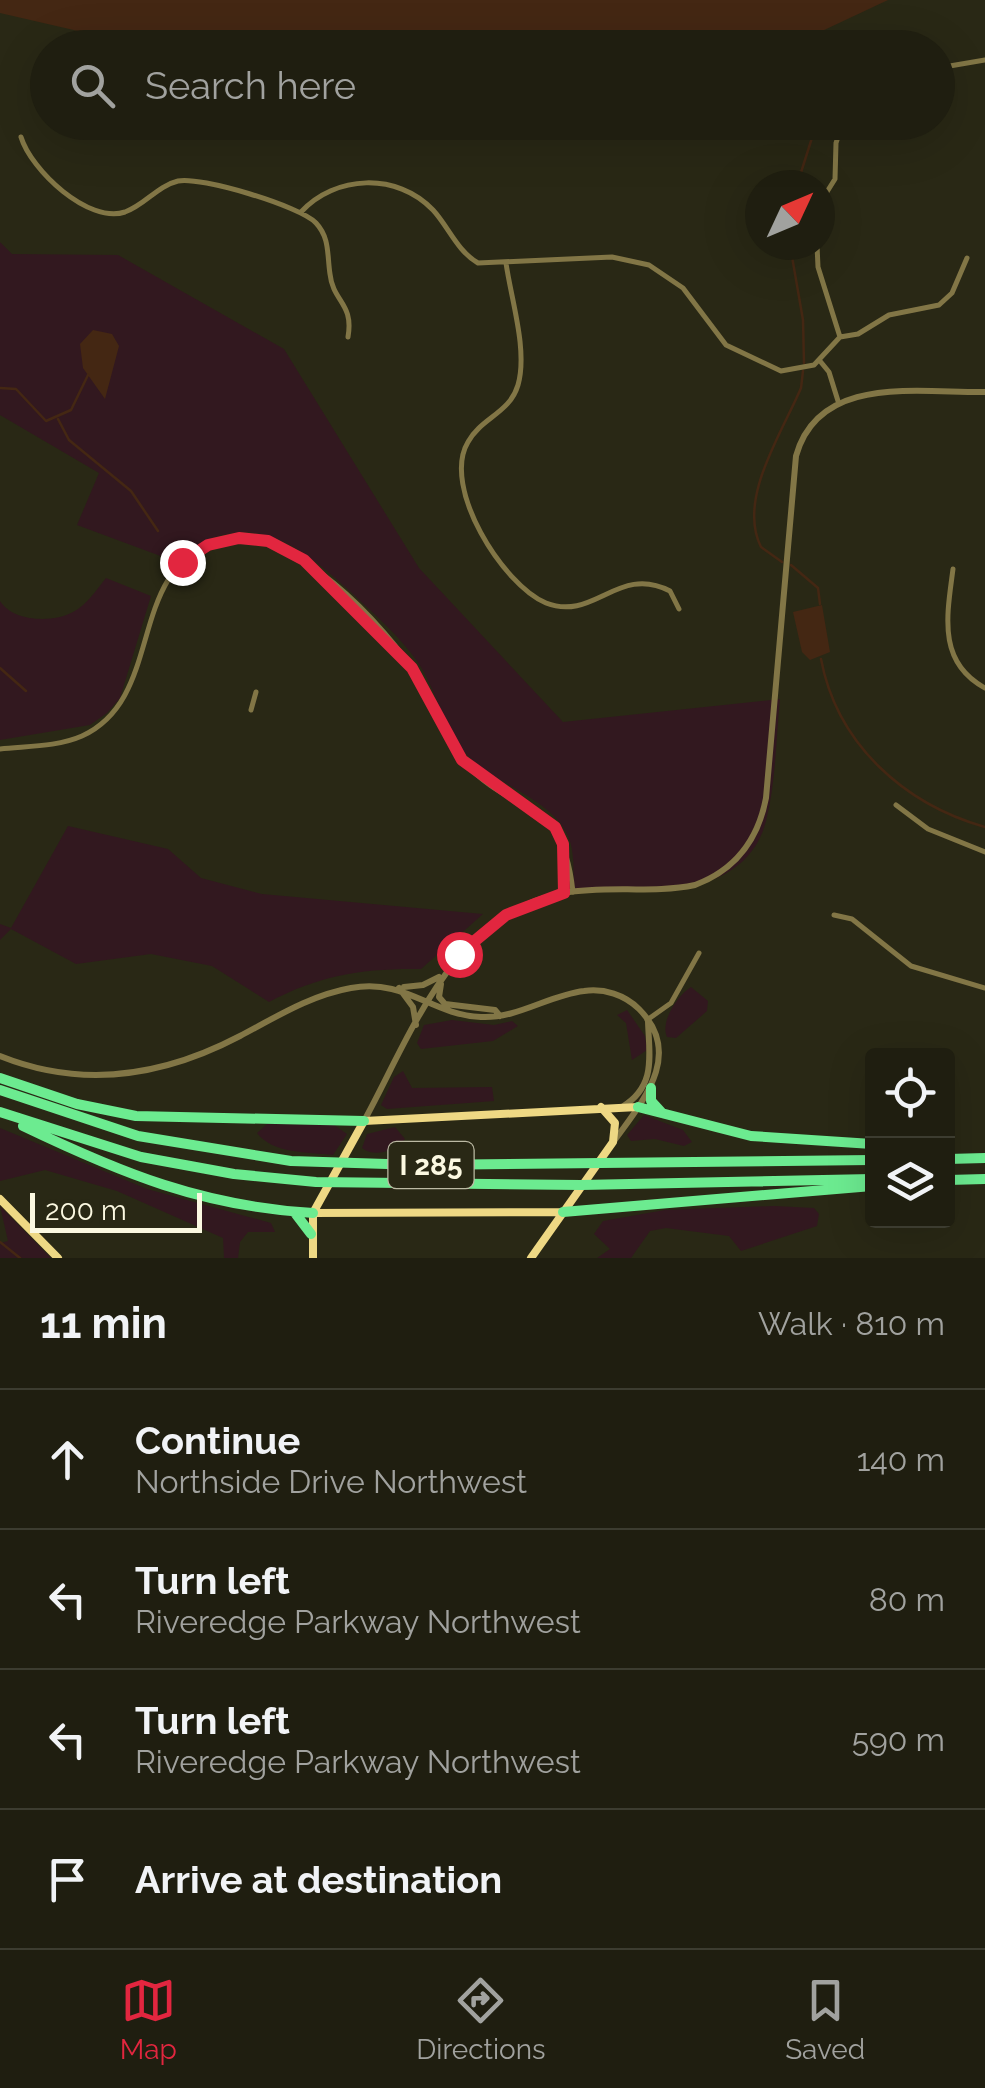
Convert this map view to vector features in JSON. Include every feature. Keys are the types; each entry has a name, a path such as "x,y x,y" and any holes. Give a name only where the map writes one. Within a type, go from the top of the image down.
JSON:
{"highway":[{"path":"0,1078 76,1104 136,1116 364,1120"},
{"path":"651,1088 652,1104 672,1118"},
{"name":"I 285","path":"0,1090 138,1136 291,1161 419,1165 865,1160"},
{"path":"638,1107 751,1136 865,1144"},
{"path":"0,1114 162,1188 218,1203 294,1212 316,1209"},
{"name":"I 285","path":"0,1114 141,1156 234,1174 316,1182 865,1182"},
{"path":"955,1156 983,1158"},
{"path":"955,1180 985,1179"},
{"path":"566,1208 865,1183"},
{"path":"294,1212 311,1234"}],"main road":[{"path":"313,1258 311,1234 316,1209 364,1120 638,1107"},
{"path":"530,1258 613,1142 615,1123 601,1108"},
{"path":"0,1199 58,1258"},
{"path":"316,1209 566,1208"}],"street":[{"path":"955,65 985,60"},
{"path":"21,137 26,152 74,201 97,213 128,211 165,186 187,180 302,212 325,238 331,281 350,314 348,338"},
{"path":"834,170 837,140"},
{"path":"302,212 322,193 338,186 395,188 430,206 471,259 485,264 612,257 639,262 675,281 712,329 742,356 793,372 820,361 840,337 858,334 889,315 939,305 952,293 966,258"},
{"path":"818,260 840,337"},
{"path":"506,264 520,376 508,404 475,432 463,453 464,488 478,528 531,593 549,604 580,606 619,586 639,582 670,591 679,610"},
{"path":"820,361 838,402"},
{"path":"364,1120 444,973 478,936 506,915 568,892 695,885 730,866 754,836 766,798 796,456 810,424 838,402 862,395 985,392"},
{"path":"0,749 60,743 98,727 130,688 154,606 173,570 191,555 218,542 268,541 304,560 344,595 412,668 462,760 548,820 563,844 568,892"},
{"path":"953,569 946,620 948,644 964,673 985,688"},
{"path":"252,710 256,692"},
{"path":"896,806 946,838 985,852"},
{"path":"834,915 852,919 910,966 985,988"},
{"path":"648,1020 671,1003 700,952"},
{"path":"0,1056 67,1074 144,1072 198,1057 319,996 364,986 423,986 444,973"},
{"path":"444,973 439,997 445,1004 494,1010 500,1016"},
{"path":"397,987 464,1015 500,1016 577,992 598,990 627,1000 656,1033 661,1058 651,1088 613,1142"},
{"path":"397,987 413,1008 416,1026"},
{"path":"622,1107 634,1098 648,1075 652,1052 648,1020"}],"shaded area":[{"path":"0,0 888,0 824,30 74,30 0,13"},
{"path":"0,242 12,254 118,255 284,349 419,568 563,722 780,699 769,806 754,848 736,867 713,880 686,887 628,892 574,889 572,848 560,823 467,755 410,652 311,558 269,536 247,532 200,544 174,561 77,525 99,473 0,415"},
{"path":"93,330 112,334 119,346 105,399 83,368 80,344"},
{"path":"106,578 151,596 120,698 90,725 0,740 0,601 24,617 65,616 78,609"},
{"path":"822,605 830,652 810,660 802,652 793,612"},
{"path":"68,826 168,849 201,878 262,894 483,914 421,969 343,975 306,985 269,1002 212,966 151,954 76,964 11,929 0,940 0,924 11,928"},
{"path":"691,987 708,1001 707,1011 676,1038 667,1037 671,1010"},
{"path":"627,1010 645,1036 647,1050 632,1060 626,1023 617,1015"},
{"path":"452,1020 494,1025 512,1021 518,1026 493,1041 421,1049 417,1043 424,1025"},
{"path":"403,1071 412,1088 492,1087 494,1101 387,1109 381,1105 394,1077"},
{"path":"644,1115 683,1130 692,1142 684,1146 655,1139 631,1141 627,1135"},
{"path":"267,1124 334,1125 347,1134 333,1155 302,1152 264,1140 257,1133"},
{"path":"395,1127 405,1139 396,1147 379,1153 362,1148 367,1134"},
{"path":"0,1128 147,1189 271,1223 275,1232 248,1232 240,1242 238,1258 224,1258 223,1238 117,1191 45,1170 0,1181"},
{"path":"0,1206 51,1258 0,1258 0,1243 8,1241"},
{"path":"814,1208 819,1214 817,1226 741,1251 729,1236 666,1228 650,1231 631,1258 597,1258 610,1249 594,1234 603,1221 665,1210"}],"waterway":[{"path":"802,170 811,140"},
{"path":"793,260 803,320 804,363"},
{"path":"782,562 761,547 754,508 765,466 801,388 803,371"},
{"path":"0,388 16,389 46,421 71,410 88,375"},
{"path":"58,419 69,440 131,491 158,531"},
{"path":"791,565 818,588 820,604"},
{"path":"821,659 842,718 879,766 927,803 985,827"},
{"path":"0,668 26,691"},
{"path":"0,1242 20,1258"}],"route":[{"path":"182,562 208,545 239,538 268,541 304,560 344,595 412,668 462,760 555,827 563,844 564,893 534,901 506,915 459,954"}]}
